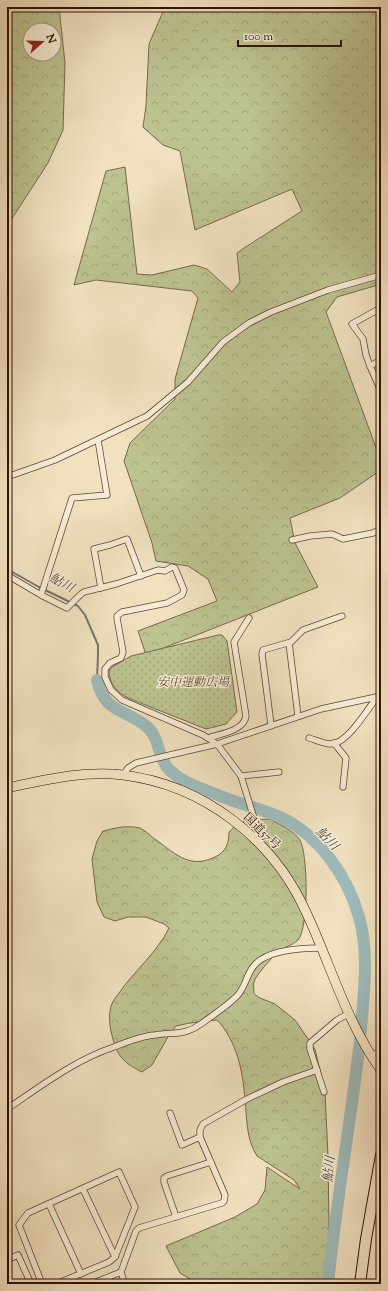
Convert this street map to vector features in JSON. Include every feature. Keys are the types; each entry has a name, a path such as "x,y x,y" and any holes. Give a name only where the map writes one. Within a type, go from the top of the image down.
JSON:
{"highway":[{"name":"国道57号","path":"7,788 62,777 81,775 123,775 166,785 207,803 229,816 258,842 273,858 298,896 356,1032 381,1070"},
{"path":"360,1284 366,1239 381,1155"}],"street":[{"path":"7,477 55,460 147,416 188,382 223,342 249,323 271,312 328,290 381,275"},
{"path":"377,310 352,324 363,339 366,355 381,392"},
{"path":"370,366 381,360"},
{"path":"42,591 72,498 106,495 98,440"},
{"path":"292,540 310,536 332,534 343,539 373,534 381,529"},
{"path":"102,588 94,549 98,547 110,545 127,539 141,576"},
{"path":"8,577 42,591 65,608 69,607 82,593 158,570 165,571 174,567 184,592 182,595 167,603 119,614 117,618 123,652 121,658 110,663 106,669 105,677 111,690 122,700 208,738 217,744 241,776 257,828 258,842"},
{"path":"272,725 262,652 264,649 293,641 303,630 342,616"},
{"path":"208,738 240,727 245,722 246,716 234,642 249,618"},
{"path":"289,643 298,716"},
{"path":"123,775 131,765 217,744 321,709 379,697"},
{"path":"309,738 334,744 348,735 379,697"},
{"path":"334,744 346,758 343,787"},
{"path":"241,776 279,772"},
{"path":"7,1109 50,1080 89,1057 113,1047 154,1034 181,1033 200,1024 237,996 243,988 252,967 258,961 266,957 294,949 321,948"},
{"path":"324,1092 310,1049 310,1043 337,1020 348,1014"},
{"path":"372,1058 381,1050"},
{"path":"125,1284 121,1272 136,1231 139,1228 222,1203 224,1201 225,1195 200,1137 200,1130 203,1124 247,1099 283,1082 317,1070"},
{"path":"170,1113 182,1145 200,1137"},
{"path":"176,1217 164,1178 166,1176 211,1162"},
{"path":"42,1284 19,1226 28,1213 119,1172 135,1206 115,1257 109,1262 56,1284"},
{"path":"83,1189 115,1257"},
{"path":"49,1204 81,1274"},
{"path":"7,1260 18,1255 31,1284"},
{"path":"90,1284 121,1272"}],"green space":[{"path":"7,7 59,7 61,22 22,22 22,62 62,62 62,35 65,63 63,130 48,163 7,226"},
{"path":"165,7 381,7 381,284 337,297 326,312 381,461 381,470 340,498 290,518 295,543 318,587 146,655 138,631 217,601 208,579 188,566 156,561 152,543 124,461 130,443 175,399 175,379 198,298 192,291 96,280 74,285 106,171 125,167 137,274 152,275 194,265 207,269 232,292 240,282 237,253 302,211 292,189 195,230 180,151 163,145 143,127 146,106 149,44"},
{"name":"安中運動広場","path":"222,635 227,641 237,712 226,724 206,729 128,698 114,687 110,680 109,671 112,667 131,656"},
{"path":"270,819 290,831 300,840 305,860 306,907 302,933 298,940 279,951 269,961 255,979 254,994 275,1004 295,1020 315,1049 325,1092 328,1156 329,1228 324,1284 198,1284 180,1273 166,1246 235,1217 257,1204 265,1190 267,1167 300,1189 294,1180 257,1156 253,1149 249,1136 243,1079 238,1057 230,1037 217,1020 176,1026 169,1035 152,1065 142,1072 131,1066 120,1056 115,1046 110,1027 110,1010 112,1004 125,985 158,946 169,928 164,924 146,917 128,917 115,921 104,917 97,902 92,859 97,841 103,831 130,827 142,829 182,858 197,861 205,860 222,853 228,840 229,832 238,824 253,820"}],"waterway":[{"name":"鮎川","path":"7,569 78,606 85,615 98,645 97,680"},
{"name":"鮎川","path":"97,680 100,691 110,704 116,709 138,720 150,730 155,738 164,762 172,772 182,780 192,785 280,817 294,825 319,846 330,859 348,887 354,902 359,917 364,946 364,994 360,1040 328,1284"}]}
